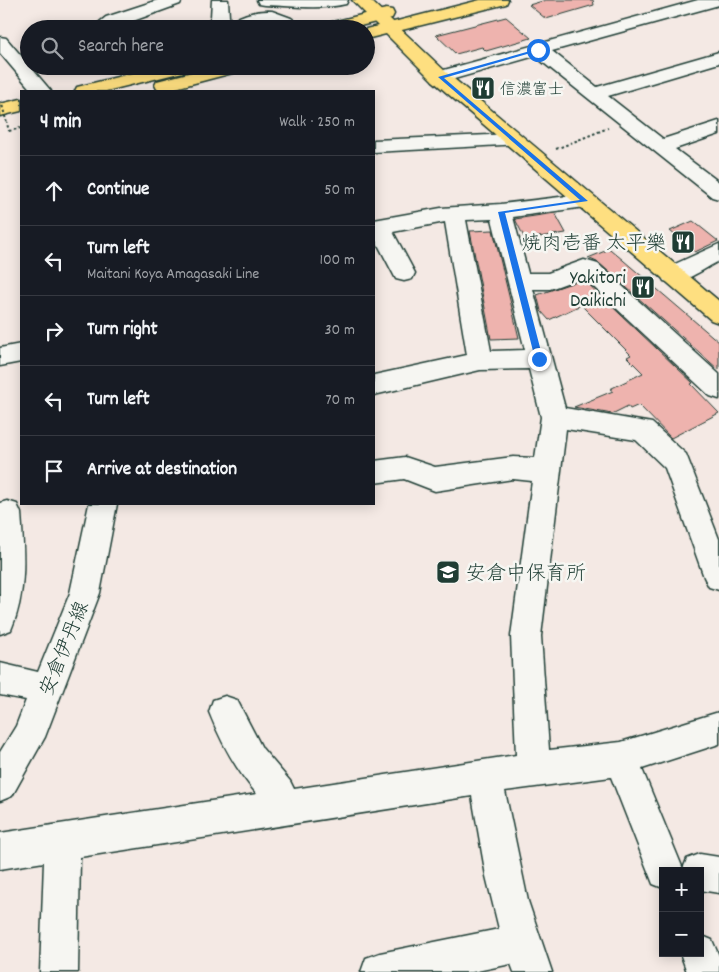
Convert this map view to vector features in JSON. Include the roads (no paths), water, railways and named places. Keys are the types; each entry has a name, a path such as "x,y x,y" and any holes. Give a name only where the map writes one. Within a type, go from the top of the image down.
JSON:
{"main road":[{"path":"360,0 440,77 719,314"},
{"path":"375,28 384,22 446,0"},
{"path":"375,23 500,0"},
{"path":"88,90 148,75"},
{"path":"142,90 202,75"},
{"path":"0,105 20,105"},
{"path":"0,124 20,119"}],"street":[{"path":"117,20 174,0"},
{"path":"218,20 220,0"},
{"path":"265,0 305,2 340,0"},
{"path":"440,77 714,5"},
{"path":"251,20 268,16 274,16 281,20"},
{"path":"0,42 20,57"},
{"path":"538,50 719,192"},
{"path":"594,94 719,57"},
{"path":"32,75 41,90"},
{"path":"660,146 719,127"},
{"path":"375,146 513,140"},
{"path":"404,273 378,222 454,214 501,212 585,201"},
{"path":"501,212 554,417 526,636 533,769"},
{"path":"454,214 480,361"},
{"path":"672,275 719,252"},
{"path":"519,281 550,281 584,268 590,270 719,389"},
{"path":"0,357 20,353"},
{"path":"375,385 480,361 539,359"},
{"path":"554,417 643,431 676,462 719,577"},
{"path":"375,472 405,468 436,478 513,468 546,470"},
{"name":"安倉伊丹線","path":"0,784 28,737 85,593 103,505"},
{"path":"0,620 4,608 9,566 7,514"},
{"path":"0,679 46,689"},
{"path":"225,712 250,760 278,793 280,808"},
{"path":"0,851 533,769 621,759 719,728"},
{"path":"621,759 664,867"},
{"path":"380,972 527,958 494,832 486,777"},
{"path":"59,972 62,842"},
{"path":"704,873 719,875"},
{"path":"700,957 706,972"}],"place":[{"name":"信濃富士","path":"483,88"},
{"name":"焼肉壱番 太平樂","path":"683,242"},
{"name":"Yakitori Daikichi","path":"643,287"},
{"name":"安倉中保育所","path":"448,572"}]}
